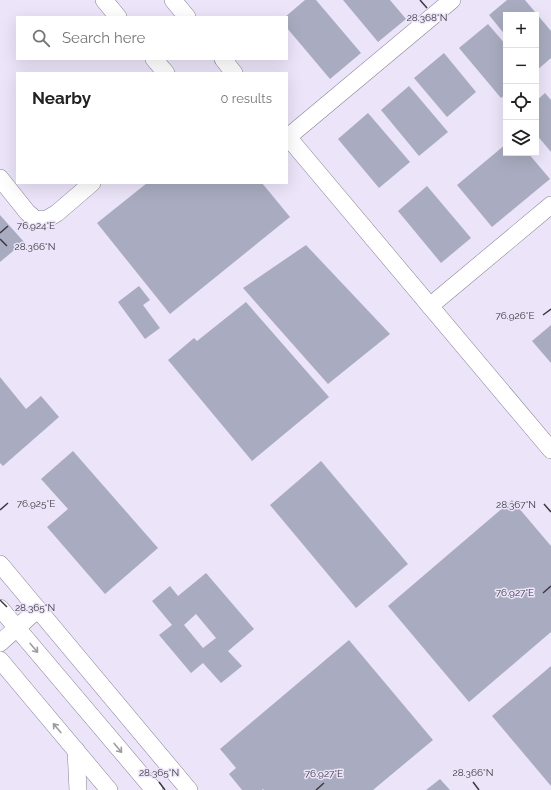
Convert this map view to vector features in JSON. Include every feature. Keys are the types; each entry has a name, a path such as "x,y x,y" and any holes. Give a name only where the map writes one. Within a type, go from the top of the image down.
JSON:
{"street":[{"path":"104,0 117,16"},
{"path":"173,0 186,16"},
{"path":"288,135 452,0"},
{"path":"155,60 165,72"},
{"path":"288,137 551,450"},
{"path":"0,178 27,212 36,220 47,220 91,184"},
{"path":"430,306 551,205"},
{"path":"0,564 189,790"},
{"path":"0,608 154,790"},
{"path":"0,643 38,609"},
{"path":"0,660 109,790"},
{"path":"76,750 78,790"}],"building":[{"path":"305,0 316,0 361,53 330,79 288,29 288,16 286,16"},
{"path":"343,0 390,0 406,19 378,42"},
{"path":"507,0 525,0 535,12 503,12 503,32 489,15"},
{"path":"539,17 551,31 551,58 539,68"},
{"path":"488,24 503,42 503,96 501,98 459,48"},
{"path":"444,53 476,92 447,117 414,78"},
{"path":"409,86 448,132 419,156 381,110"},
{"path":"545,93 551,100 551,152 539,138 539,98"},
{"path":"368,113 410,162 379,188 338,139"},
{"path":"503,147 503,156 531,156 550,179 492,227 457,185"},
{"path":"146,184 263,184 290,217 170,314 97,223"},
{"path":"427,186 471,238 441,263 398,211"},
{"path":"0,215 24,242 0,262"},
{"path":"306,245 390,334 328,384 243,288"},
{"path":"139,286 150,300 143,305 160,328 145,339 118,302"},
{"path":"246,302 329,397 252,461 168,360 194,338 197,341"},
{"path":"551,325 551,363 532,341"},
{"path":"0,377 26,409 41,396 59,417 3,466 0,463"},
{"path":"73,451 158,548 105,594 47,527 68,509 41,479"},
{"path":"321,461 408,564 356,608 270,505"},
{"path":"512,500 551,546 551,632 469,702 388,606"},
{"path":"206,573 254,629 228,651 242,666 221,683 203,663 191,673 159,635 172,625 152,601 170,586 178,596","holes":["196,614 216,638 203,648 184,625"]},
{"path":"349,640 433,740 373,790 242,790 229,774 236,768 220,749"},
{"path":"551,666 551,786 492,716"},
{"path":"440,779 450,790 426,790"}]}
